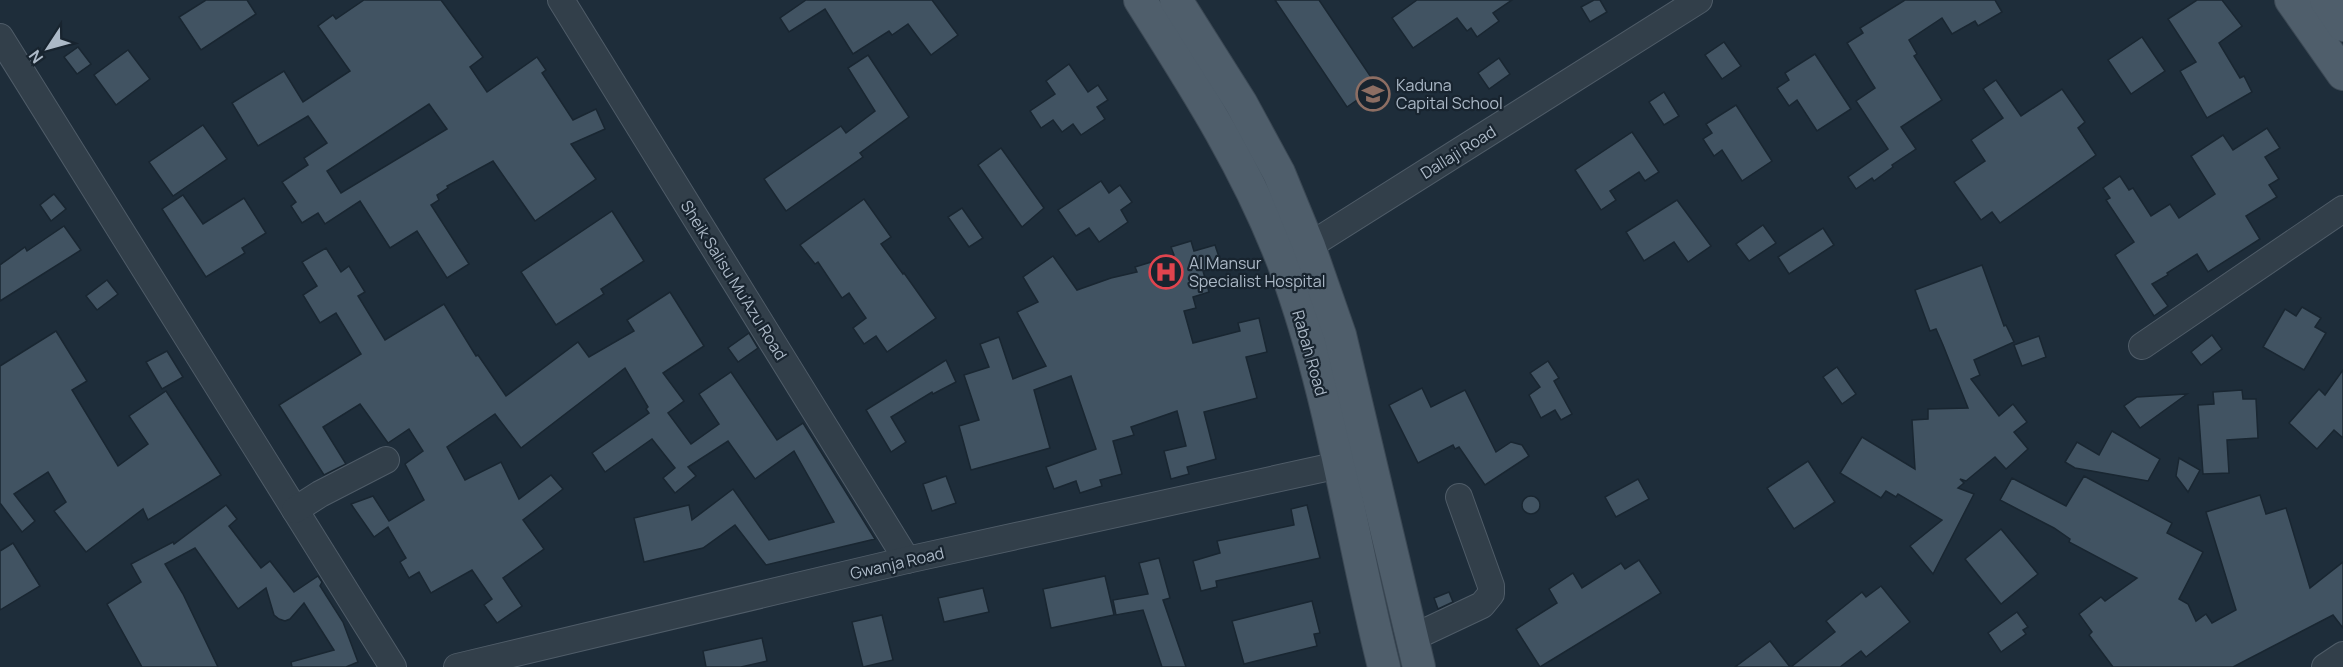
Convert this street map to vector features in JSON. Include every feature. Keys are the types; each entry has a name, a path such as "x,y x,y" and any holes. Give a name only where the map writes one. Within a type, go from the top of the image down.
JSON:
{"main road":[{"name":"Rabah Road","path":"1140,0 1217,122 1252,189 1283,263 1313,354 1384,667"},
{"name":"Rabah Road","path":"1176,0 1241,103 1279,173 1309,246 1340,335 1415,652"},
{"path":"2291,0 2343,74"},
{"path":"2325,0 2343,25"}],"street":[{"name":"Sheik Salisu Mu'Azu Road","path":"561,0 907,560"},
{"name":"Dallaji Road","path":"1309,246 1699,0"},
{"path":"0,37 393,667"},
{"path":"2142,346 2343,209"},
{"path":"295,510 320,494 386,460"},
{"name":"Gwanja Road","path":"457,667 907,560 1339,465"},
{"path":"1415,652 1482,605 1491,594 1491,586 1459,497"},
{"path":"2325,667 2343,655"}],"building":[{"path":"206,0 247,0 256,14 201,50 179,17"},
{"path":"364,0 441,0 483,57 470,67 487,92 537,57 546,70 542,73 573,120 596,109 605,129 571,144 596,179 535,221 493,161 447,186 448,188 437,195 439,200 431,205 469,264 447,278 417,231 390,248 360,201 325,224 318,213 302,223 291,206 296,202 282,182 308,165 304,158 327,143 308,116 258,146 232,103 284,71 303,102 350,71 318,26 333,15 336,19","holes":["429,104 447,129 341,193 327,171"]},
{"path":"806,0 932,0 958,35 931,55 908,24 892,35 889,31 853,54 825,9 789,32 780,18"},
{"path":"1275,0 1319,0 1377,86 1347,107"},
{"path":"1417,0 1512,0 1493,13 1499,21 1477,37 1471,28 1467,31 1457,18 1413,48 1392,18"},
{"path":"1594,0 1600,0 1607,12 1590,22 1581,7"},
{"path":"1905,0 1995,0 2002,12 1978,26 1975,21 1952,34 1942,18 1909,40 1917,54 1914,56 1942,100 1901,127 1916,149 1892,165 1893,167 1874,181 1872,178 1856,189 1848,177 1888,149 1856,101 1875,88 1847,43 1863,33 1860,28"},
{"path":"2197,0 2222,0 2242,26 2219,43 2240,78 2244,76 2252,92 2207,118 2180,71 2196,62 2168,19"},
{"path":"2142,37 2165,71 2131,94 2108,60"},
{"path":"1724,42 1741,66 1722,79 1705,55"},
{"path":"78,47 91,64 77,74 64,57"},
{"path":"128,50 150,79 116,105 94,75"},
{"path":"1815,54 1851,109 1817,131 1797,100 1789,106 1777,88 1789,80 1785,73"},
{"path":"868,55 909,117 860,153 863,157 786,211 764,179 841,126 846,133 875,111 848,68"},
{"path":"1499,58 1510,74 1489,89 1478,73"},
{"path":"1069,64 1088,92 1098,85 1108,100 1097,107 1105,119 1081,135 1073,124 1062,132 1053,120 1041,128 1030,111 1055,94 1046,81"},
{"path":"1996,80 2021,116 2062,89 2085,122 2078,128 2096,155 2000,223 1992,212 1981,220 1954,182 1985,161 1971,140 2003,118 1983,89"},
{"path":"1664,92 1679,116 1664,125 1649,102"},
{"path":"1736,105 1772,161 1742,181 1722,150 1714,156 1703,139 1712,133 1706,124"},
{"path":"203,125 227,159 173,196 149,162"},
{"path":"2267,128 2280,148 2265,157 2279,179 2269,185 2277,197 2246,216 2260,239 2208,272 2197,254 2167,273 2168,275 2152,284 2168,306 2154,316 2115,255 2134,242 2106,200 2110,198 2103,188 2120,176 2129,190 2133,188 2151,216 2170,204 2179,218 2215,194 2191,156 2223,135 2233,150"},
{"path":"1632,132 1659,172 1645,181 1639,172 1610,191 1616,200 1601,210 1575,170"},
{"path":"1001,148 1044,208 1022,227 978,165"},
{"path":"1101,181 1109,193 1120,185 1132,202 1121,210 1128,222 1099,242 1089,228 1076,236 1058,210"},
{"path":"54,194 66,209 51,221 40,205"},
{"path":"183,195 203,224 244,198 266,233 242,248 245,253 206,277 162,209"},
{"path":"864,199 891,237 881,244 936,318 887,352 876,336 864,344 853,328 866,318 849,293 842,298 818,262 815,264 800,245"},
{"path":"1677,200 1711,246 1688,262 1674,242 1644,261 1626,232"},
{"path":"962,208 983,238 969,247 948,217"},
{"path":"612,211 644,261 601,289 604,294 556,325 521,272"},
{"path":"1763,225 1776,243 1749,261 1736,244"},
{"path":"64,226 81,250 0,301 0,265 25,247 27,251"},
{"path":"1823,228 1834,245 1789,274 1778,257"},
{"path":"1191,241 1194,251 1215,245 1222,266 1203,271 1209,292 1193,297 1196,308 1184,311 1193,343 1240,331 1238,323 1259,318 1267,352 1246,357 1257,398 1204,412 1216,459 1187,467 1189,474 1171,479 1164,451 1186,446 1177,411 1131,427 1134,435 1113,441 1122,474 1100,480 1102,486 1080,493 1076,481 1054,489 1046,467 1096,449 1071,376 1034,390 1050,448 971,470 959,426 979,420 964,375 989,367 980,344 999,337 1013,379 1046,366 1017,312 1038,302 1023,277 1053,256 1077,290 1137,272 1135,267 1174,255 1171,247"},
{"path":"326,248 341,272 349,266 365,292 358,296 385,340 444,304 476,356 478,355 506,396 578,342 589,357 634,331 627,320 670,292 704,346 663,373 684,401 668,413 691,444 719,424 699,394 731,372 777,440 803,423 875,539 766,565 735,525 703,548 644,562 634,518 689,505 692,520 733,489 769,540 834,522 794,451 755,479 728,441 688,467 696,476 675,493 663,478 675,468 652,439 605,472 592,453 649,413 646,409 648,407 625,368 521,448 495,414 447,447 465,480 501,462 519,499 551,475 563,489 523,520 544,549 503,578 522,606 497,623 484,605 492,599 472,570 431,593 419,572 409,578 400,562 406,558 388,527 374,537 351,504 373,496 389,521 424,500 405,464 423,451 409,429 388,443 360,404 323,427 346,464 324,475 279,405 361,354 336,313 320,323 303,295 317,286 302,262"},
{"path":"1982,265 2004,326 2006,325 2014,342 1974,360 1980,375 1971,379 1999,416 2013,404 2027,422 2014,432 2028,449 2006,469 1995,457 1966,481 1960,479 1964,483 1958,488 1974,494 1933,574 1910,546 1942,520 1898,494 1896,497 1886,491 1881,498 1840,473 1862,437 1915,469 1912,420 1928,419 1928,409 1968,408 1936,329 1930,331 1915,290"},
{"path":"107,280 118,294 97,310 86,296"},
{"path":"2302,307 2321,318 2315,327 2326,333 2304,370 2263,347 2285,309 2296,316"},
{"path":"56,331 87,381 72,390 118,466 148,444 129,416 166,391 221,475 148,520 143,509 86,552 54,511 66,502 48,472 14,494 35,521 22,532 0,503 0,366"},
{"path":"749,333 758,348 738,362 728,348"},
{"path":"2212,335 2222,349 2201,365 2191,352"},
{"path":"2039,336 2046,357 2022,366 2014,345"},
{"path":"167,351 183,377 162,389 146,362"},
{"path":"946,360 956,382 933,394 932,392 891,417 906,442 891,452 866,410"},
{"path":"1548,361 1559,378 1554,381 1572,414 1561,420 1555,410 1541,418 1529,395 1540,387 1530,373"},
{"path":"1837,367 1856,394 1842,404 1823,377"},
{"path":"2343,370 2343,438 2334,430 2317,449 2289,423 2319,389 2325,395"},
{"path":"1422,388 1431,407 1465,390 1496,452 1511,442 1522,445 1529,456 1485,485 1459,447 1455,449 1453,445 1418,463 1389,405"},
{"path":"2242,390 2243,399 2256,399 2258,438 2227,440 2229,473 2203,474 2198,405 2214,404 2213,392"},
{"path":"2187,394 2140,428 2124,406 2137,397"},
{"path":"2112,431 2160,459 2148,481 2075,468 2065,462 2077,442 2099,455"},
{"path":"2179,458 2200,470 2188,492 2176,476"},
{"path":"1808,461 1835,502 1794,529 1767,488"},
{"path":"946,476 956,503 932,511 923,484"},
{"path":"2084,476 2172,523 2167,533 2203,552 2179,599 2188,604 2196,621 2206,614 2212,623 2236,610 2206,512 2260,495 2266,514 2286,508 2310,588 2343,562 2343,628 2333,615 2233,667 2113,667 2089,635 2092,632 2079,614 2101,597 2105,601 2137,578 2069,542 2070,539 2054,528 2000,500 2012,478 2066,506"},
{"path":"1638,479 1649,499 1616,517 1605,497"},
{"path":"1531,496 1537,499 1540,505 1537,511 1531,514 1525,511 1522,505 1525,499"},
{"path":"226,505 237,519 229,526 261,568 270,561 294,592 318,576 322,582 320,586 343,622 358,662 346,667 292,667 291,662 334,650 304,603 290,619 285,621 279,619 274,615 266,588 238,609 195,548 165,564 183,594 218,667 142,667 107,604 141,582 131,564 173,542 174,544"},
{"path":"1307,505 1320,558 1216,581 1217,587 1201,591 1193,561 1220,553 1217,541 1294,525 1291,509"},
{"path":"2001,529 2038,574 2001,604 1965,559"},
{"path":"13,543 40,586 0,610 0,551"},
{"path":"1159,558 1170,598 1163,600 1186,667 1162,667 1143,610 1116,615 1113,600 1148,594 1139,563"},
{"path":"1639,560 1661,593 1540,667 1516,629 1557,603 1549,589 1573,573 1582,588 1621,563 1625,569"},
{"path":"1105,576 1114,615 1051,628 1043,589"},
{"path":"1881,586 1910,622 1866,657 1861,651 1840,667 1791,667 1835,632 1826,621 1862,592 1866,597"},
{"path":"983,588 989,612 944,622 938,598"},
{"path":"1449,592 1453,602 1438,609 1434,598"},
{"path":"1312,601 1320,633 1314,634 1317,646 1244,664 1232,621"},
{"path":"2017,612 2028,627 2023,630 2026,634 2001,652 1988,633"},
{"path":"882,615 893,660 863,667 852,622"},
{"path":"762,638 767,661 741,667 706,667 703,651"},
{"path":"1770,641 1790,667 1735,667"}],"place":[{"name":"Kaduna Capital School","path":"1373,94"},
{"name":"Al Mansur Specialist Hospital","path":"1166,272"}]}
